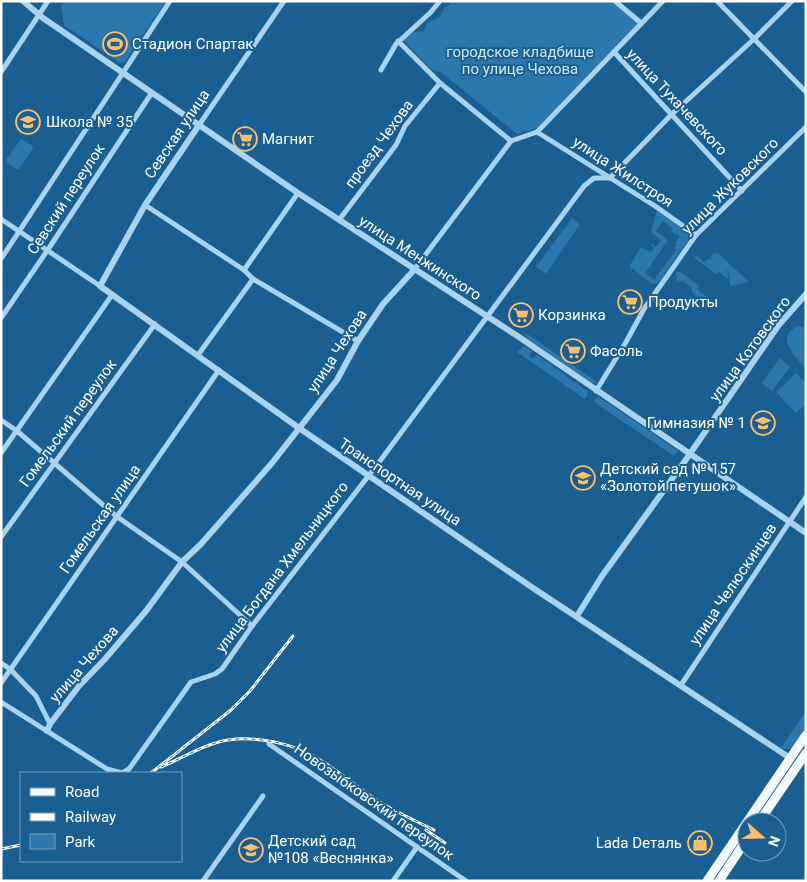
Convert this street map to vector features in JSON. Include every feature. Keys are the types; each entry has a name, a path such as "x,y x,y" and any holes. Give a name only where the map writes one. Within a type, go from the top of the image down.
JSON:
{"main road":[{"path":"707,881 806,735"},
{"path":"766,812 806,753"},
{"path":"790,758 798,764"},
{"path":"719,881 737,854"}],"street":[{"name":"улица Менжинского","path":"23,1 39,15 151,94 298,194 487,317 806,533"},
{"path":"1,72 48,1"},
{"path":"1,259 170,1"},
{"name":"Севская улица","path":"100,286 145,205 284,1"},
{"path":"381,70 398,41 431,12 440,1"},
{"name":"улица Тухачевского","path":"615,1 641,23"},
{"path":"398,41 440,83 511,141 537,132 663,1"},
{"path":"717,1 806,92"},
{"path":"610,178 671,115 754,39 792,1"},
{"name":"улица Тухачевского","path":"614,52 742,191"},
{"name":"проезд Чехова","path":"339,220 396,145 404,126 440,83"},
{"name":"Севский переулок","path":"1,318 151,94"},
{"name":"улица Жуковского","path":"596,391 644,309 696,235 806,127"},
{"name":"улица Жилстроя","path":"537,132 656,206 696,235"},
{"name":"улица Чехова","path":"47,731 50,724 79,686 105,659 146,610 182,562 201,544 272,463 336,380 383,304 414,270 511,141"},
{"name":"улица Богдана Хмельницкого","path":"124,772 129,770 191,682 215,674 222,669 252,626 380,461 584,186 594,178 610,178"},
{"path":"244,270 298,194"},
{"path":"145,205 244,270 253,279 358,342"},
{"name":"Транспортная улица","path":"1,219 155,324 299,428 533,588 790,758"},
{"path":"198,355 253,279"},
{"name":"улица Котовского","path":"577,616 602,576 690,454 778,326 806,294"},
{"path":"1,453 112,296"},
{"name":"Гомельский переулок","path":"1,537 155,324"},
{"name":"Гомельская улица","path":"1,683 219,370"},
{"path":"1,420 17,431 116,516 182,562 252,626"},
{"name":"улица Челюскинцев","path":"681,685 806,497"},
{"path":"1,663 36,696 50,724"},
{"path":"1,702 47,731"},
{"name":"улица Богдана Хмельницкого","path":"47,731 108,770 117,772"},
{"name":"Новозыбковский переулок","path":"269,744 466,881"},
{"path":"204,881 263,796"},
{"path":"393,881 417,847"}],"green space":[{"name":"Стадион Спартак","path":"64,1 166,1 125,62 120,63 64,25 61,7"},
{"name":"городское кладбище по улице Чехова","path":"449,1 612,1 639,24 537,128 517,134 442,73 431,69 403,40 413,32 424,31 427,23 440,17 444,8 450,5"},
{"path":"21,139 32,145 33,148 19,169 16,169 7,163 6,160"},
{"path":"657,211 688,233 690,237 658,283 652,284 631,268 630,265 641,247 651,252 654,248 651,246 652,244 656,247 661,240 651,232","holes":["663,221 673,228 671,231 680,236 675,243 677,244 674,248 676,250 654,280 645,273 668,240 656,231"]},
{"path":"572,218 580,224 546,274 536,267"},
{"path":"718,253 749,282 730,286 728,271 722,267 727,271 728,279 719,272 716,274 693,257 698,256 703,262 710,259 713,261 711,258 712,254"},
{"path":"676,272 680,272 699,286 697,289 701,293 717,303 710,305 693,294 691,287 683,281 677,282"},
{"path":"799,326 806,328 806,369 793,353 787,341 791,330"},
{"path":"526,333 597,382 592,383 524,336"},
{"path":"524,346 532,351 529,356 533,359 537,355 587,391 588,394 585,399 517,352"},
{"path":"780,358 790,367 772,391 762,383"},
{"path":"796,373 806,383 806,404 796,413 776,392"},
{"path":"599,397 678,451 674,456 595,403 595,398"},
{"path":"806,711 806,729 793,748 781,748"}],"railway":[{"path":"152,772 231,710 250,691 293,636"},
{"path":"161,767 202,748 228,740 251,739 274,742 297,748 317,758 383,804 434,830"},
{"path":"426,830 445,843"},
{"path":"1,849 20,845"}],"place":[{"name":"Стадион Спартак","path":"115,44"},
{"name":"Школа № 35","path":"28,122"},
{"name":"Магнит","path":"245,139"},
{"name":"Продукты","path":"630,302"},
{"name":"Корзинка","path":"521,315"},
{"name":"Фасоль","path":"573,351"},
{"name":"Гимназия № 1","path":"763,423"},
{"name":"Детский сад № 157 «Золотой петушок»","path":"583,478"},
{"name":"Lada Dеталь","path":"700,843"},
{"name":"Детский сад №108 «Веснянка»","path":"251,850"}]}
